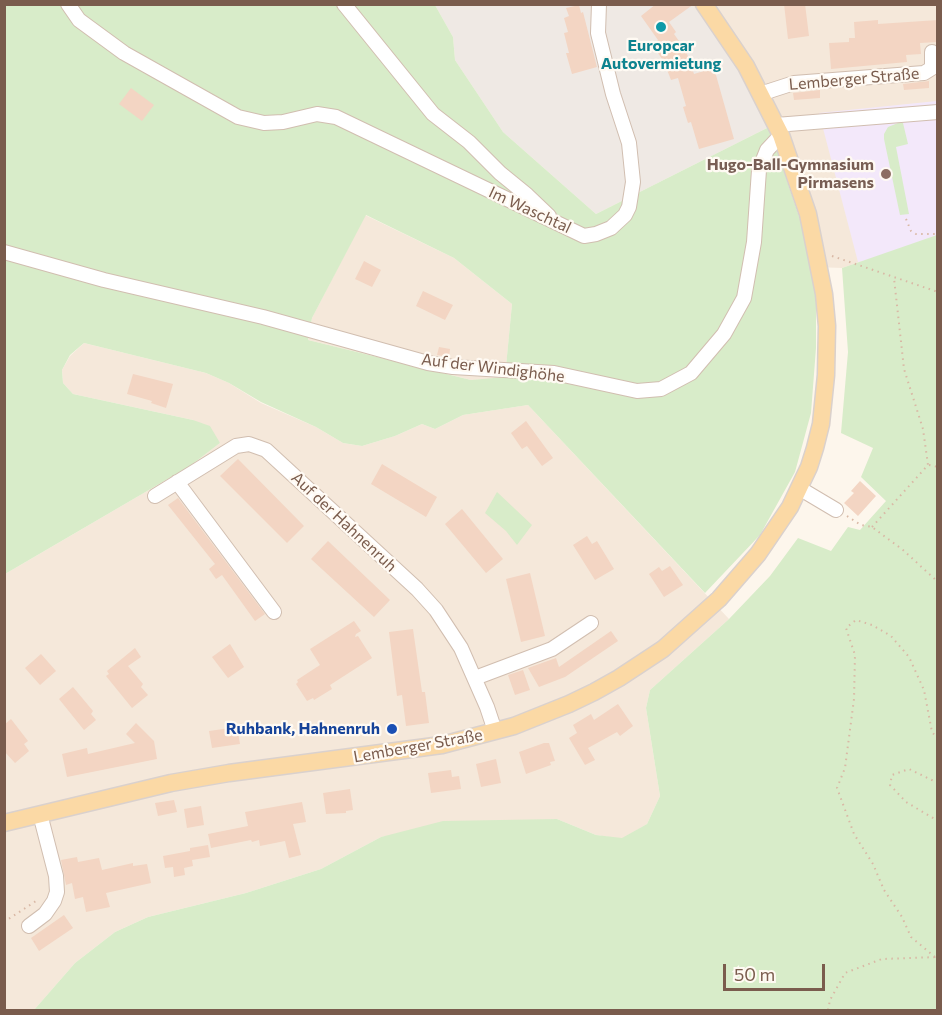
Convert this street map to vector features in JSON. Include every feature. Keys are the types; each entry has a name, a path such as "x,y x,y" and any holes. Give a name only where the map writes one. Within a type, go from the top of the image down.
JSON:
{"main road":[{"name":"Lemberger Straße","path":"4,823 171,783 229,773 442,745 495,731 569,704 619,678 663,649 719,598 758,554 790,507 809,467 821,424 826,375 827,326 824,294 816,250 800,188 778,130 732,44 704,4"}],"street":[{"name":"Im Waschtal","path":"68,4 79,20 124,53 238,117 264,123 283,122 317,114 336,117 584,236 611,228 625,215 629,207 633,183 629,143 602,54 598,33 599,4"},
{"path":"344,4 433,114 469,142 557,224"},
{"name":"Lemberger Straße","path":"760,94 794,83 924,73 932,68 932,52"},
{"path":"778,130 853,119 938,112"},
{"name":"Auf der Windighöhe","path":"4,252 104,280 263,317 428,363 453,367 554,373 637,391 661,389 691,373 724,334 744,298 754,242 759,170 778,130"},
{"name":"Auf der Hahnenruh","path":"155,496 236,446 249,444 266,450 423,596 447,626 475,678 495,731"},
{"path":"177,482 274,612"},
{"path":"799,488 836,510"},
{"path":"475,678 552,649 591,623"},
{"path":"29,926 45,914 57,892 56,876 40,814"}],"path":[{"path":"906,219 916,234 938,234"},
{"path":"816,250 938,292"},
{"path":"872,527 928,465 923,429 904,369 894,278"},
{"path":"928,465 938,467"},
{"path":"836,510 861,525 872,527 903,550 938,582"},
{"path":"937,956 911,937 902,917 884,890 873,864 854,834 837,788 845,768 854,699 855,655 846,628 856,620 872,625 891,636 909,657 924,690 932,732 938,739"},
{"path":"938,783 909,769 892,775 890,785 906,802 938,821"},
{"path":"4,922 37,900"},
{"path":"828,1011 830,1000 845,974 882,958 937,956"}],"shaded area":[{"path":"435,5 692,5 720,38 769,127 596,214 503,132 455,60 453,37"},
{"path":"692,5 937,5 937,235 842,268 816,267 769,127"},
{"name":"Hugo-Ball-Gymnasium Pirmasens","path":"937,101 937,246 858,262 819,113"},
{"path":"365,215 454,258 512,304 505,378 471,380 308,340 312,318"},
{"path":"84,343 206,373 229,383 261,403 316,427 343,443 362,446 395,436 422,424 435,429 463,415 528,405 729,619 650,690 646,708 660,796 647,824 622,839 596,835 557,819 381,837 321,869 246,893 148,917 115,932 75,963 34,1010 5,1010 5,574 190,466 220,443 193,420 73,394 63,383 62,370 70,356"}],"green space":[{"path":"5,5 435,5 453,37 455,60 503,132 596,214 769,127 816,267 816,348 811,413 795,472 760,535 705,593 528,405 463,415 435,429 422,424 395,436 362,446 343,443 316,427 206,373 84,343 70,355 62,370 63,383 73,394 193,420 210,426 220,443 190,466 5,574","holes":["366,215 454,258 512,304 505,377 471,380 308,340 312,318"]},
{"path":"903,123 908,144 896,147 909,214 900,215 884,139 888,127"},
{"path":"937,235 937,1010 34,1010 75,963 115,932 148,917 246,893 321,869 381,837 443,821 557,819 596,835 622,838 647,824 660,796 646,708 650,690 729,619 770,576 798,538 831,551 848,527 860,530 886,501 861,477 873,448 841,433 848,352 842,268"},
{"path":"497,492 532,525 517,545 506,531 485,513"}],"building":[{"path":"656,4 694,4 669,22 686,51 694,74 714,68 734,139 699,149 691,122 688,123 683,107 686,106 678,78 671,80 664,62 652,44 658,40 641,16"},
{"path":"784,4 805,4 809,36 788,39"},
{"path":"579,5 581,13 583,12 597,67 572,74 566,53 569,53 564,33 568,32 564,18 569,16 566,8"},
{"path":"878,20 878,24 938,20 938,42 920,43 921,54 906,55 907,62 831,69 829,43 849,42 849,38 855,38 854,22"},
{"path":"929,81 929,88 904,90 903,84"},
{"path":"131,88 154,105 142,121 119,104"},
{"path":"820,90 820,98 794,100 793,93"},
{"path":"364,261 381,270 372,287 355,279"},
{"path":"423,291 453,305 445,320 416,306"},
{"path":"439,347 450,349 449,357 437,355"},
{"path":"133,374 173,384 166,408 151,403 152,401 127,394"},
{"path":"526,421 553,458 542,466 527,446 522,449 511,433"},
{"path":"238,459 304,526 287,543 220,476"},
{"path":"382,464 437,497 426,517 371,484"},
{"path":"860,481 876,496 858,516 844,503 854,493 851,491"},
{"path":"178,498 265,614 255,621 222,575 216,579 209,569 215,564 168,505"},
{"path":"462,509 503,559 486,573 445,524"},
{"path":"587,536 592,544 597,541 614,569 595,580 573,545"},
{"path":"328,541 390,600 374,617 311,559"},
{"path":"670,566 683,585 664,597 649,574 659,567 662,571"},
{"path":"530,573 545,636 521,642 506,579"},
{"path":"354,621 361,631 355,637 358,636 372,658 330,685 332,689 314,700 313,698 307,701 296,684 297,680 320,665 310,649"},
{"path":"413,629 429,723 406,726 402,695 397,696 389,632"},
{"path":"611,631 618,641 565,677 539,687 528,668 556,658 559,667"},
{"path":"230,644 244,667 228,678 212,657"},
{"path":"135,648 141,657 128,666 143,684 141,687 148,695 132,708 106,676 109,674 107,671"},
{"path":"41,654 56,671 40,685 25,668"},
{"path":"523,670 530,690 515,695 508,675"},
{"path":"73,687 93,711 91,714 96,720 84,730 59,699"},
{"path":"618,704 633,726 620,736 617,732 588,748 595,760 585,765 569,738 577,733 573,725 591,714 594,720"},
{"path":"11,719 28,741 24,744 29,751 15,763 4,751 4,725"},
{"path":"136,723 154,741 157,759 67,777 62,754 87,748 88,754 135,743 126,734"},
{"path":"237,727 240,744 212,748 209,731"},
{"path":"549,743 555,761 550,762 551,765 526,774 519,752"},
{"path":"496,759 501,783 481,787 476,764"},
{"path":"451,770 452,777 459,776 461,789 431,793 428,773"},
{"path":"350,789 353,810 346,811 346,813 326,814 323,793"},
{"path":"174,800 177,812 158,816 155,803"},
{"path":"302,802 306,822 293,824 301,855 289,858 285,841 260,846 259,840 252,842 251,840 211,848 208,834 248,826 245,812"},
{"path":"201,806 204,825 187,828 184,809"},
{"path":"208,845 210,857 192,860 193,866 184,868 185,875 174,877 173,867 165,868 163,856"},
{"path":"77,857 78,862 99,858 102,870 133,863 133,866 147,864 151,883 106,893 110,907 86,912 83,897 75,899 72,883 66,885 61,860"},
{"path":"64,915 73,928 39,951 31,938"}],"place":[{"name":"Europcar Autovermietung","path":"661,27"},
{"name":"Hugo-Ball-Gymnasium Pirmasens","path":"886,174"},
{"name":"Ruhbank, Hahnenruh","path":"392,729"}]}
